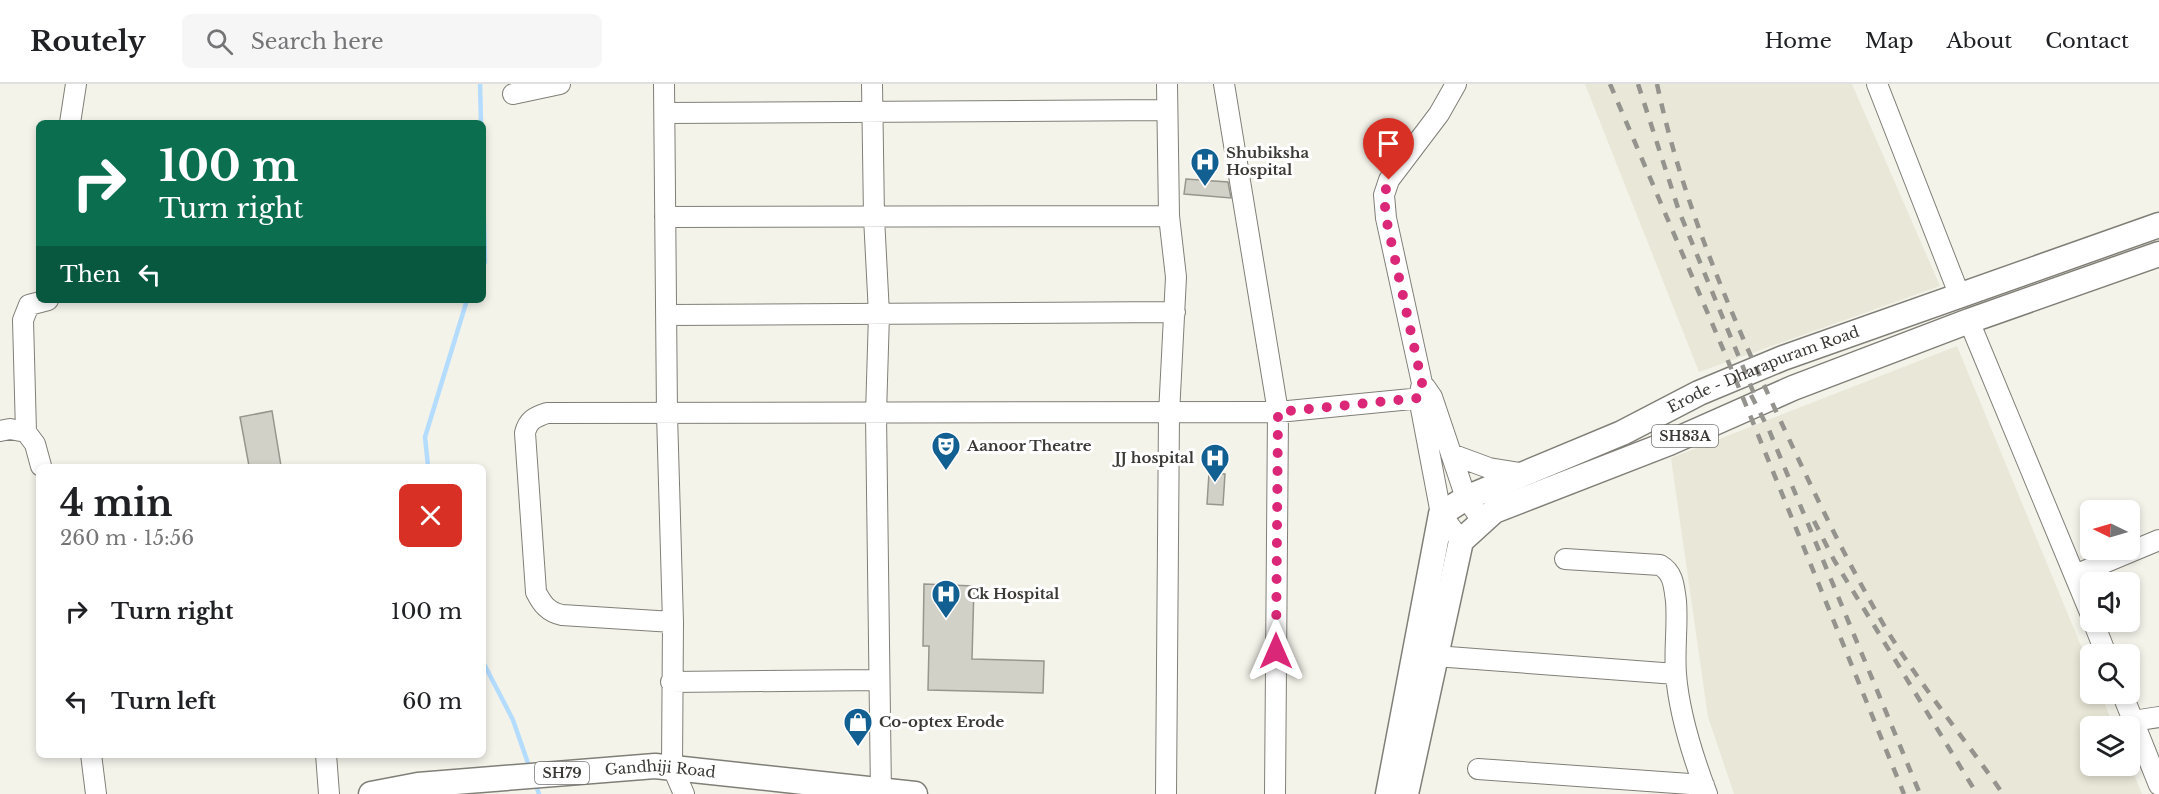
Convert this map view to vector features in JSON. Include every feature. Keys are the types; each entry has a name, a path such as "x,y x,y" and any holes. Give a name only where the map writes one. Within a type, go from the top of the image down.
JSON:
{"main road":[{"name":"Erode - Dharapuram Road","path":"1441,514 1466,498 1520,473 1622,433 1700,393 1772,362 2159,225"},
{"name":"Erode - Dharapuram Road","path":"1461,541 1494,511 1669,443 1793,388 1969,321 2159,254"},
{"path":"1388,794 1441,514"},
{"path":"1406,794 1461,541"},
{"name":"Gandhiji Road","path":"372,794 419,789 470,779 663,766 915,794"}],"street":[{"path":"70,120 76,84"},
{"path":"513,94 560,84"},
{"path":"664,84 668,315 667,414 673,622 671,682 663,766 684,794"},
{"path":"872,84 873,217 879,314 876,414 881,791"},
{"path":"1166,794 1169,414 1176,277 1169,216 1167,84"},
{"path":"1224,84 1278,412 1275,794"},
{"path":"1456,84 1439,114 1389,180 1384,195 1386,218 1424,393 1441,514 1461,541"},
{"path":"1877,84 1959,294"},
{"path":"664,113 1166,110"},
{"path":"665,217 1169,216"},
{"path":"36,303 29,304 23,320 26,432 35,444 40,464"},
{"path":"668,315 1175,312"},
{"path":"1969,321 2080,588"},
{"path":"673,622 593,619 554,613 545,607 536,592 525,433 529,422 547,413 1169,414 1278,412 1424,393"},
{"path":"1424,393 1451,454 1466,498 1482,520"},
{"path":"0,431 10,429 26,432"},
{"path":"1451,454 1489,468 1520,473"},
{"path":"2075,575 2159,540"},
{"path":"1478,769 1706,789 1689,738 1676,674 1677,610 1673,581 1666,568 1651,564 1565,560"},
{"path":"1435,657 1676,674"},
{"path":"671,682 879,680"},
{"path":"2140,721 2159,717"},
{"path":"2140,739 2159,784"},
{"path":"92,758 96,794"},
{"path":"326,758 329,794"}],"shaded area":[{"path":"1585,84 1852,84 1940,286 1699,372"},
{"path":"1957,346 2080,644 2080,704 2105,704 2110,716 2080,716 2080,776 2135,776 2142,794 1734,794 1708,717 1671,458"}],"building":[{"path":"1186,179 1228,182 1231,198 1184,194"},
{"path":"272,411 281,464 249,464 240,417"},
{"path":"1209,473 1225,474 1223,505 1207,504"},
{"path":"924,584 974,586 972,659 1044,661 1043,693 928,690 929,646 923,646"}],"waterway":[{"path":"480,84 481,120"},
{"path":"428,464 425,437 466,303"},
{"path":"486,668 513,720 530,769"},
{"path":"535,782 539,794"}],"railway":[{"path":"1610,84 1726,356 1904,794"},
{"path":"1638,84 1679,211 1757,401"},
{"path":"1657,84 1680,172 1710,257 1744,341 1819,501 1857,578 1885,627 1928,691 2003,794"},
{"path":"1751,395 1769,430 1920,794"},
{"path":"1814,521 1834,560 1977,794"}],"place":[{"name":"Shubiksha Hospital","path":"1205,188"},
{"name":"Aanoor Theatre","path":"946,472"},
{"name":"JJ hospital","path":"1215,484"},
{"name":"Ck Hospital","path":"946,620"},
{"name":"Co-optex Erode","path":"858,748"}],"route":[{"path":"1276,651 1278,412 1419,398 1422,383 1386,218 1384,195 1389,180"}]}
